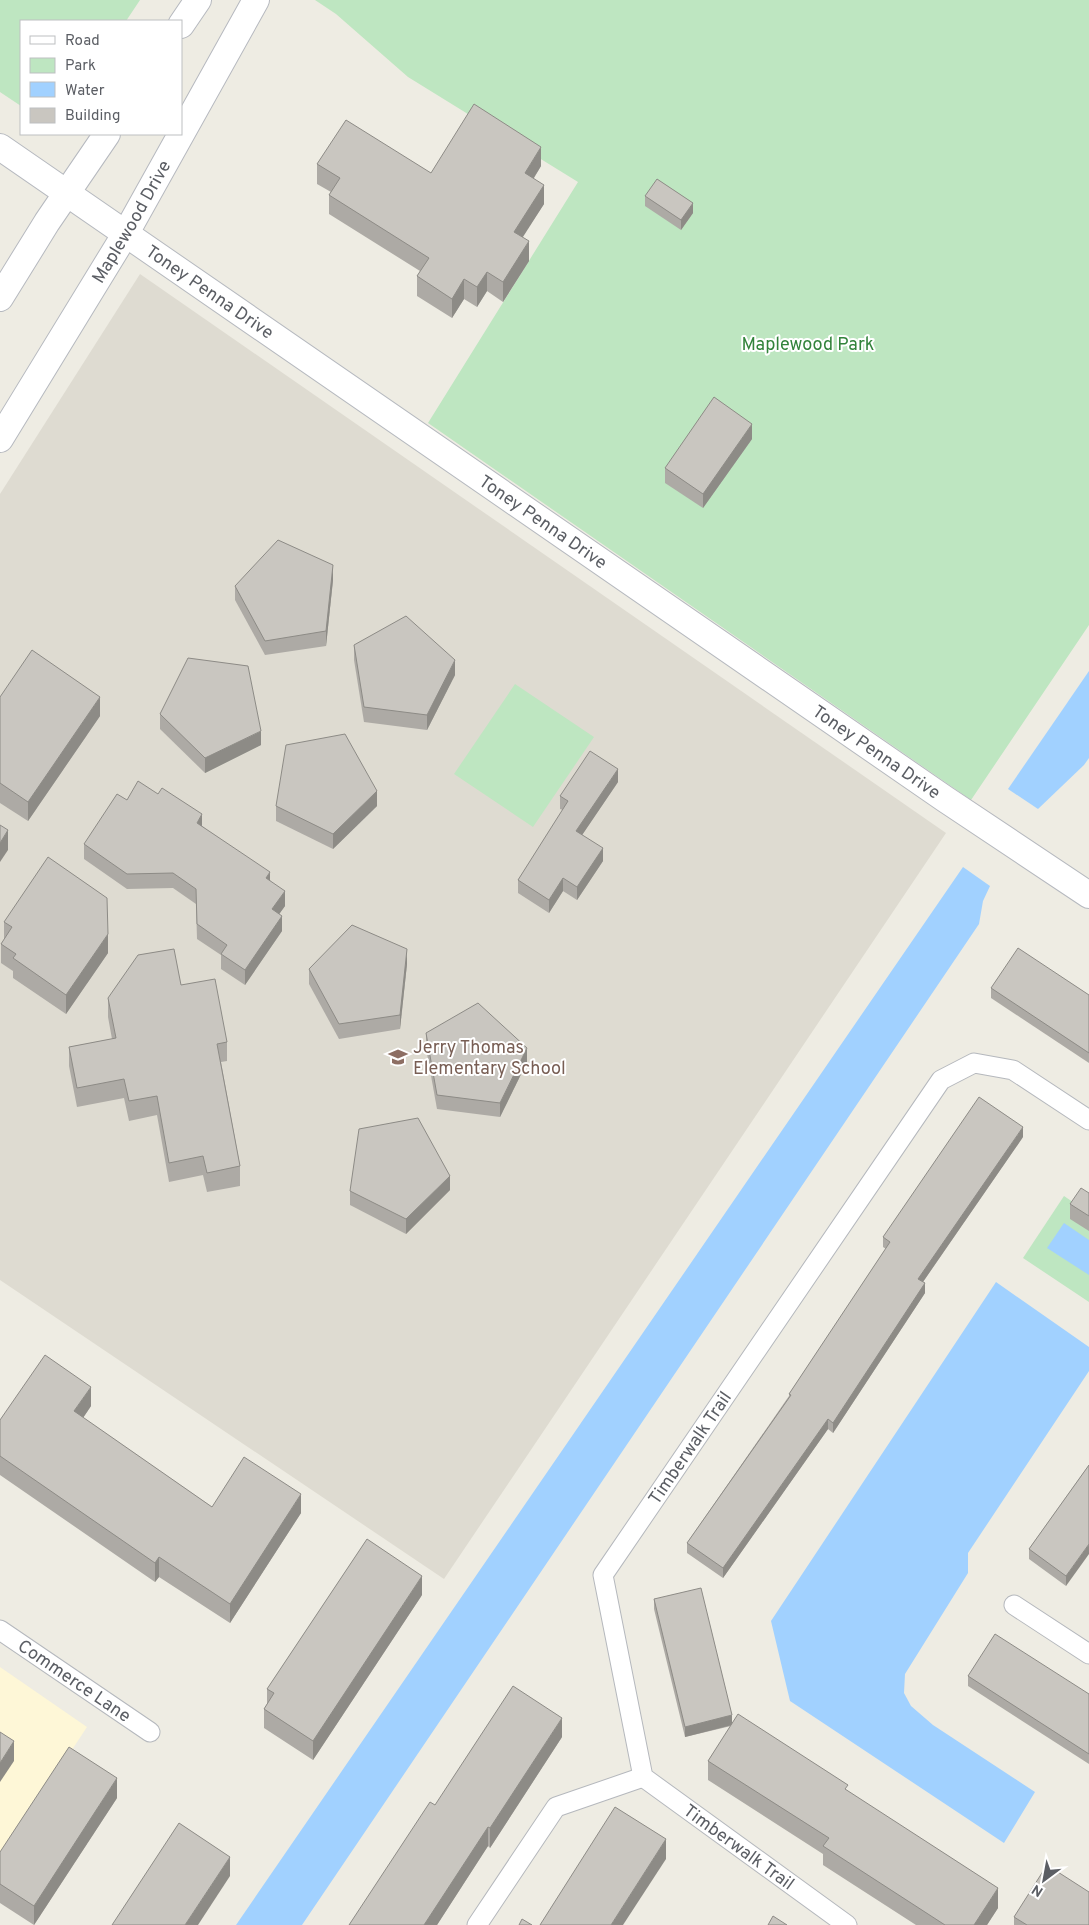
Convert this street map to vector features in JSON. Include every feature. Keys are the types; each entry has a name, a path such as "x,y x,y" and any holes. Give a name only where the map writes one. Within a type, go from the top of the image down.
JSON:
{"street":[{"path":"182,24 198,0"},
{"name":"Maplewood Drive","path":"182,133 256,0"},
{"path":"0,298 66,192 105,135"},
{"name":"Maplewood Drive","path":"0,439 126,233 181,135"},
{"name":"Toney Penna Drive","path":"0,147 945,799 1089,895"},
{"name":"Timberwalk Trail","path":"847,1925 643,1777 602,1574 942,1080 974,1063 1013,1070 1089,1120"},
{"path":"1014,1605 1088,1650"},
{"name":"Commerce Lane","path":"0,1630 150,1732"},
{"path":"477,1925 556,1807 643,1777"}],"shaded area":[{"name":"Jerry Thomas Elementary School","path":"140,274 946,833 444,1579 0,1280 0,494"},
{"path":"0,1667 87,1727 0,1859"}],"green space":[{"path":"0,0 140,0 127,20 20,20 20,105 0,92"},
{"name":"Maplewood Park","path":"315,0 1089,0 1089,625 971,800 428,423 578,182 408,77 336,14"},
{"path":"515,684 594,737 533,827 454,774"},
{"path":"1064,1196 1089,1213 1089,1302 1023,1258"}],"water":[{"path":"1089,671 1089,758 1038,809 1008,789"},
{"path":"963,867 990,886 983,901 979,924 302,1925 236,1925"},
{"path":"1064,1223 1089,1240 1089,1275 1047,1248"},
{"path":"996,1282 1089,1347 1089,1371 968,1553 968,1573 905,1674 904,1693 911,1706 933,1725 1035,1792 1004,1843 790,1701 771,1621"}],"building":[{"path":"474,104 541,147 525,173 544,185 514,232 529,241 503,282 487,272 477,287 464,279 452,299 417,276 429,258 329,195 340,178 317,164 346,120 431,173"},
{"path":"657,179 693,203 681,220 645,196"},
{"path":"714,397 752,424 703,494 665,468"},
{"path":"278,540 333,565 326,631 265,641 235,586"},
{"path":"406,616 455,660 427,715 364,707 354,645"},
{"path":"32,650 100,697 28,802 0,783 0,697"},
{"path":"188,658 248,666 261,731 205,758 160,714"},
{"path":"345,734 377,791 333,834 276,806 286,745"},
{"path":"590,751 618,769 576,831 603,848 577,887 563,878 549,900 518,880 568,801 560,796"},
{"path":"138,781 158,794 162,788 202,814 197,823 270,872 266,878 285,891 272,909 282,916 245,970 221,954 227,945 197,924 196,889 173,873 127,874 84,844 117,794 127,800"},
{"path":"0,825 8,830 0,843"},
{"path":"48,857 107,898 108,934 66,995 13,958 16,954 1,944 12,927 4,922"},
{"path":"352,925 407,949 400,1015 339,1024 309,969"},
{"path":"1018,948 1089,995 1089,1053 991,988"},
{"path":"174,949 181,985 215,979 227,1042 217,1044 240,1166 207,1173 203,1156 169,1163 157,1096 129,1101 124,1079 77,1088 69,1047 116,1038 108,998 138,955"},
{"path":"478,1003 527,1048 500,1103 437,1095 426,1033"},
{"path":"979,1097 1023,1127 918,1279 925,1283 833,1423 828,1419 723,1568 687,1543 791,1395 789,1394 890,1242 883,1237"},
{"path":"418,1118 450,1176 406,1219 350,1191 359,1129"},
{"path":"1081,1188 1089,1193 1089,1216 1070,1204"},
{"path":"45,1355 91,1387 74,1411 212,1507 244,1457 301,1494 230,1604 159,1557 155,1563 0,1456 0,1420"},
{"path":"1089,1465 1089,1544 1066,1576 1029,1549"},
{"path":"367,1539 422,1576 313,1741 264,1709 274,1693 267,1689"},
{"path":"701,1588 732,1715 685,1727 654,1599"},
{"path":"995,1634 1089,1694 1089,1754 968,1676"},
{"path":"513,1686 562,1718 424,1925 349,1925 430,1802 435,1805"},
{"path":"738,1714 848,1785 845,1789 998,1888 974,1925 945,1925 823,1846 829,1838 708,1761"},
{"path":"0,1732 14,1741 0,1763"},
{"path":"69,1747 117,1778 34,1906 0,1884 0,1852"},
{"path":"615,1807 666,1839 611,1925 540,1925"},
{"path":"179,1823 230,1857 185,1925 112,1925"},
{"path":"1047,1865 1089,1892 1089,1925 1027,1925 1014,1917"},
{"path":"773,1916 787,1925 768,1925"},
{"path":"522,1919 532,1925 519,1925"}],"place":[{"name":"Jerry Thomas Elementary School","path":"398,1057"}]}
